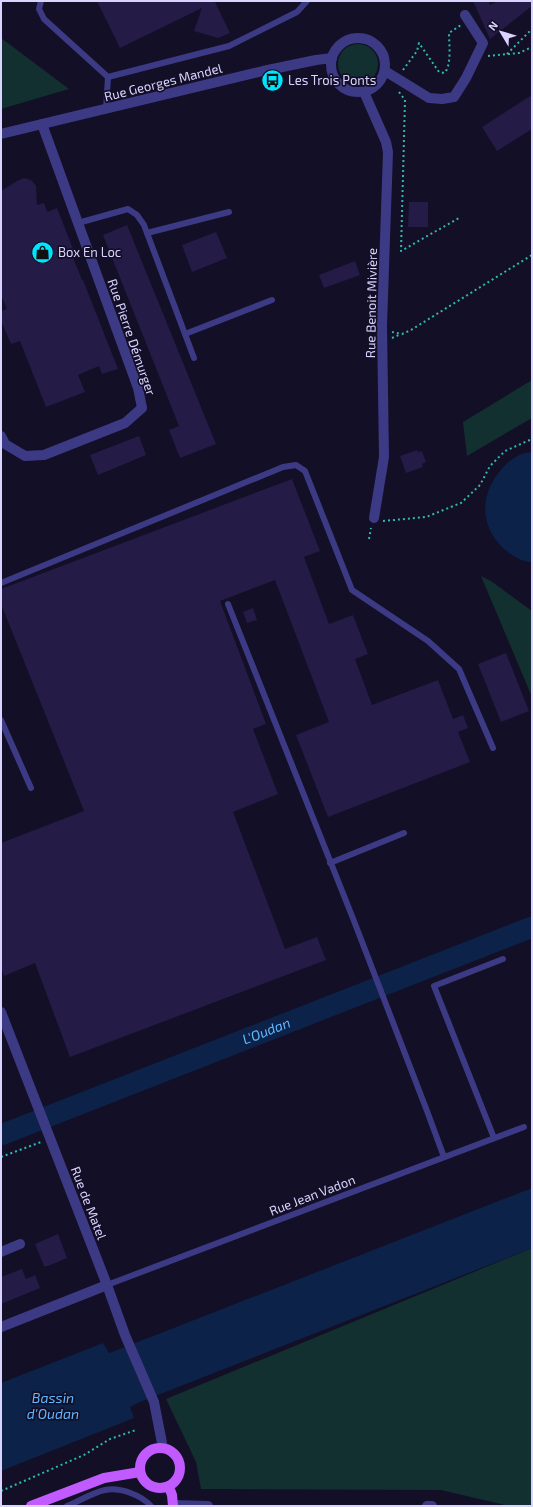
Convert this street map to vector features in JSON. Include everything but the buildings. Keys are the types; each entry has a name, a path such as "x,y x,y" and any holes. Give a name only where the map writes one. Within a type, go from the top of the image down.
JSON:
{"main road":[{"path":"163,1448 173,1452 179,1460 180,1470 177,1480 169,1487 160,1488 151,1486 144,1480 140,1472 141,1462 146,1454 154,1449 163,1448"},
{"path":"31,1506 104,1478 140,1472"},
{"path":"169,1487 172,1494 173,1506"}],"street":[{"path":"385,71 429,98 442,99 454,97 466,78 483,43 467,18"},
{"path":"360,38 370,40 377,45 383,53 385,71 377,84 364,92 348,90 336,81 331,66 332,58 342,43 351,39 360,38"},
{"name":"Rue Georges Mandel","path":"1,134 263,71 332,58"},
{"name":"Rue Benoit Mivière","path":"364,92 386,142 388,152 382,326 384,457 374,518"},
{"name":"Rue Pierre Démurger","path":"1,436 5,444 25,456 44,455 125,423 142,408 138,388 42,124"},
{"name":"Rue de Matel","path":"1,1012 125,1335 154,1402 163,1448"},
{"path":"1,1252 20,1244"},
{"path":"1,1327 107,1285"},
{"path":"173,1506 208,1506"},
{"path":"427,1506 432,1506"}],"lane":[{"path":"40,1 38,9 44,19 108,77"},
{"path":"108,77 229,46 297,12 307,1"},
{"path":"106,109 108,77"},
{"path":"78,223 128,209 137,215 144,225 194,358"},
{"path":"147,233 229,212"},
{"path":"185,334 272,300"},
{"path":"1,583 283,467 296,465 305,471 352,590 428,641 459,669 493,748"},
{"path":"228,604 444,1157"},
{"path":"2,724 31,788"},
{"path":"330,863 404,833"},
{"path":"494,1138 434,986 503,959"},
{"name":"Rue Jean Vadon","path":"107,1285 524,1127"},
{"path":"67,1506 105,1490 118,1490 134,1494 151,1506"}],"path":[{"path":"459,218 401,251 405,100 399,94 399,80 404,67 417,50 419,43 439,72 444,73 449,65 449,33 467,18"},
{"path":"506,54 532,29"},
{"path":"476,57 519,54 532,47"},
{"path":"382,326 387,331 402,334 411,330 532,254"},
{"path":"385,521 426,517 461,503 480,485 490,466 505,451 532,439"},
{"path":"1,1157 50,1138"},
{"path":"1,1491 84,1455 110,1439 136,1430"}],"green space":[{"path":"1,38 69,89 1,109"},
{"path":"362,44 369,47 375,53 378,64 377,72 369,81 362,84 354,84 347,81 339,72 338,60 341,53 350,45"},
{"path":"532,380 532,418 467,456 463,422"},
{"path":"481,576 491,581 532,611 532,697"},
{"path":"532,1248 532,1506 509,1506 441,1490 201,1489 196,1462 166,1399"}],"water":[{"path":"532,452 532,562 517,558 500,545 488,525 486,503 488,491 493,480 507,463 523,454"},
{"name":"Bassin d'Oudan","path":"532,1188 532,1248 140,1402 130,1407 134,1418 1,1471 1,1383 103,1343 109,1353 120,1349"}],"waterway":[{"name":"L'Oudan","path":"1,1135 532,927"}],"place":[{"name":"Les Trois Ponts","path":"272,80"},
{"name":"Box En Loc","path":"43,252"}]}
